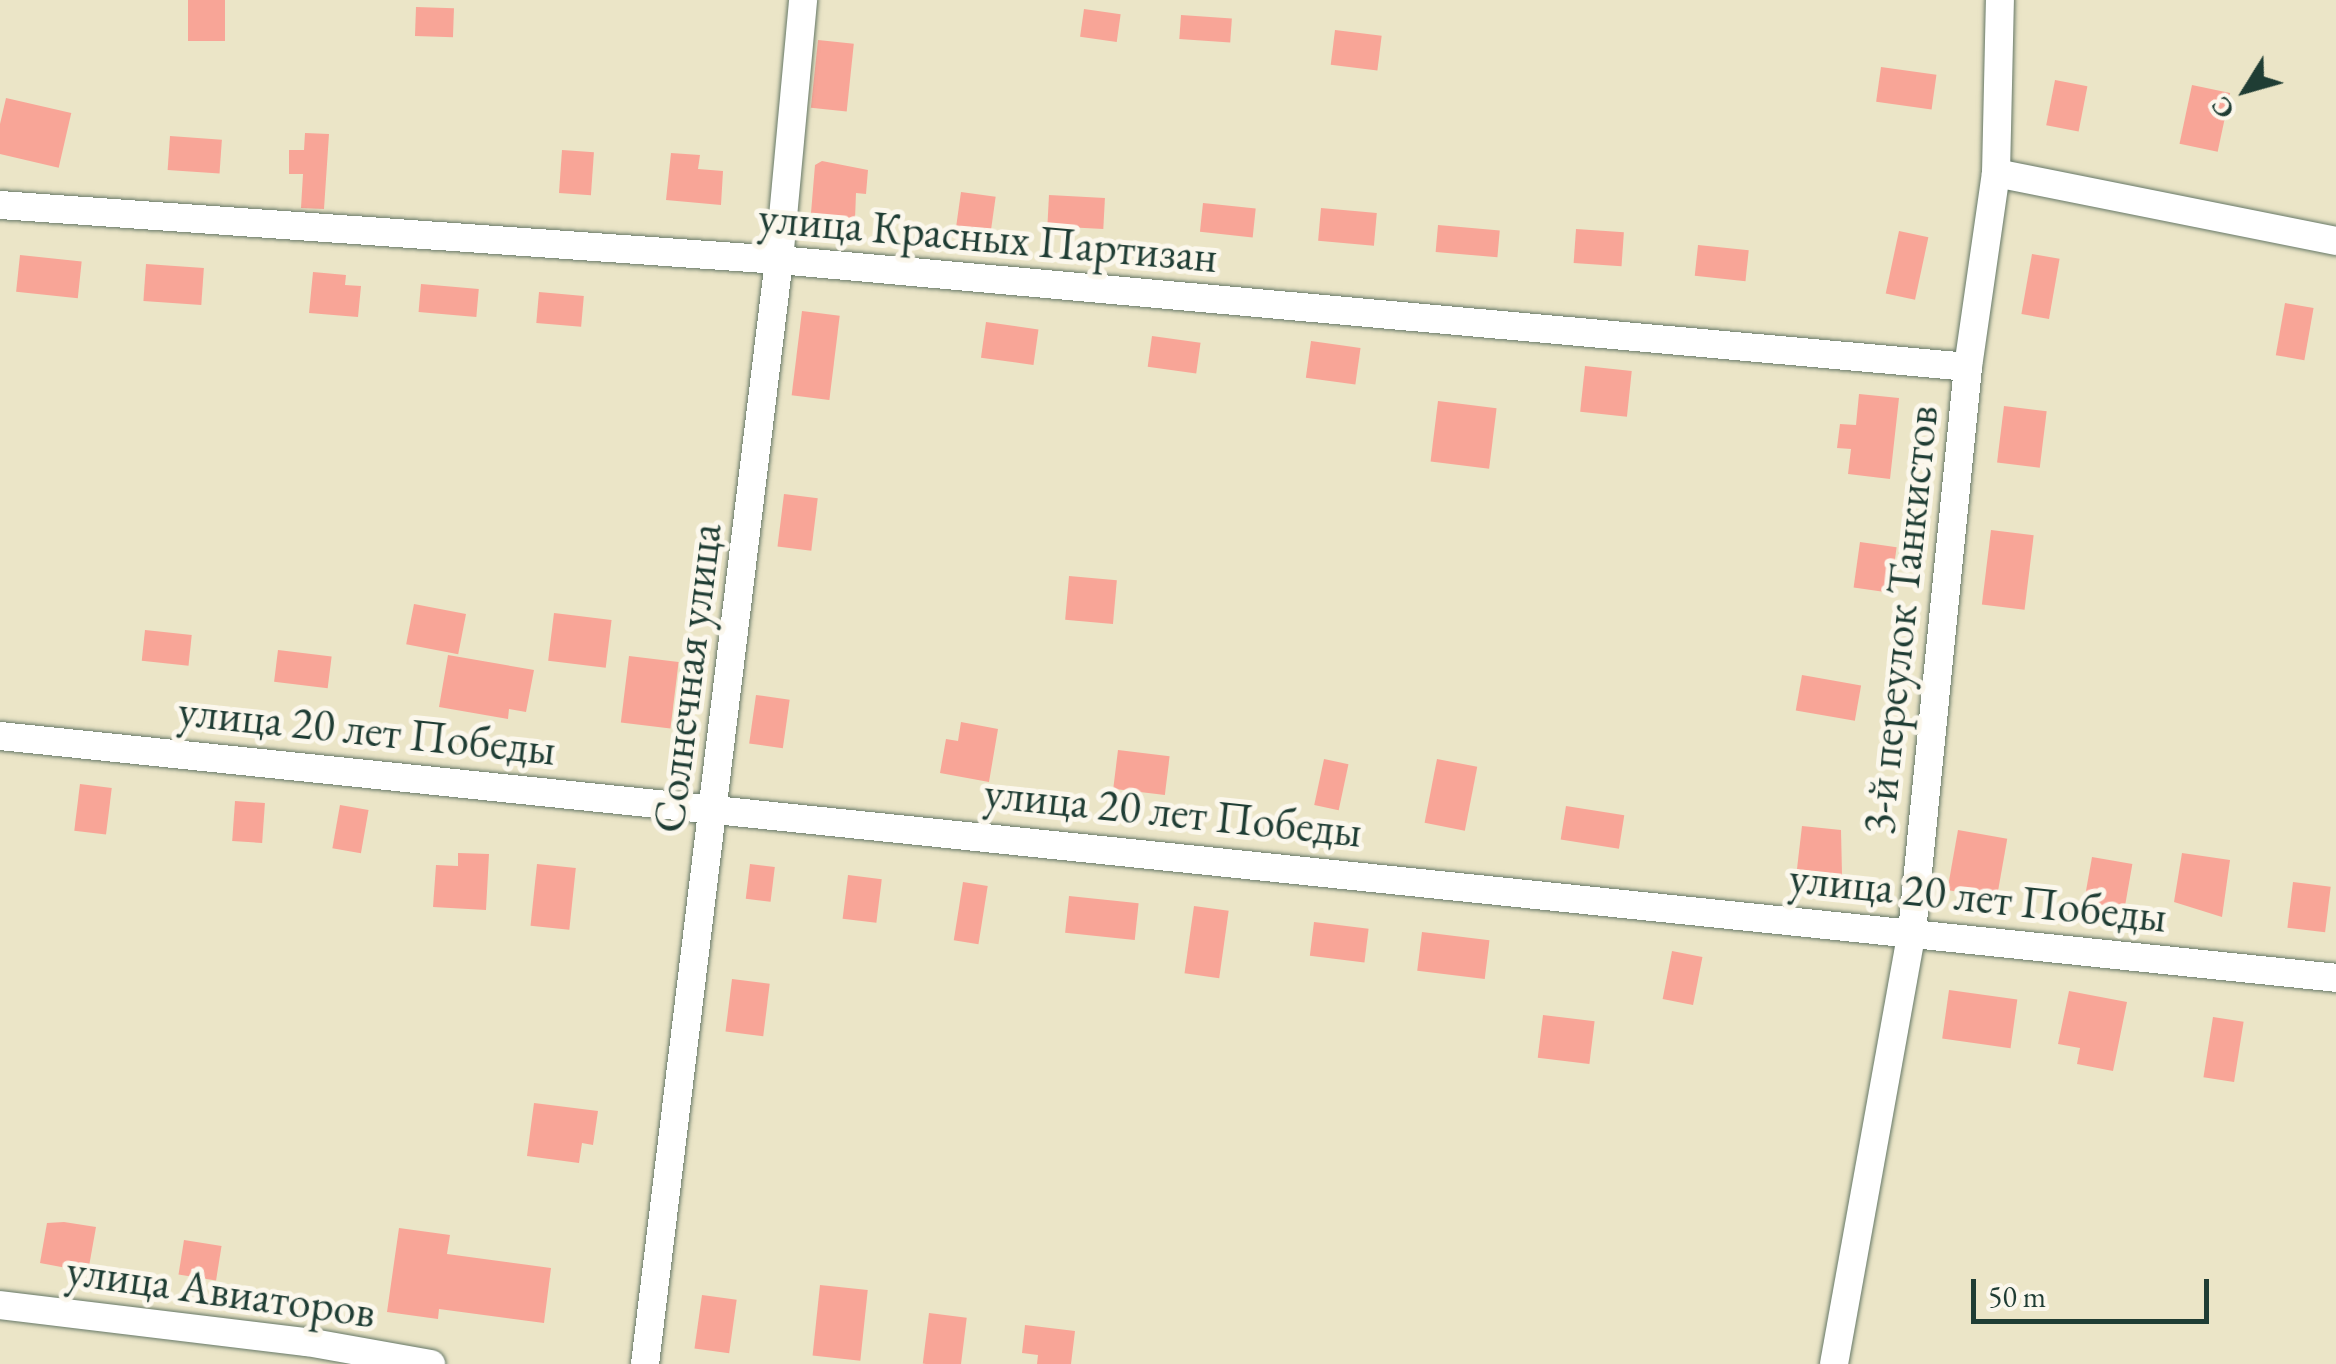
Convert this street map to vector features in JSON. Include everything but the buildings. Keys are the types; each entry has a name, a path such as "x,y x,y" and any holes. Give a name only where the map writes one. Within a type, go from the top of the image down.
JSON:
{"street":[{"name":"Солнечная улица","path":"646,1364 779,260 804,0"},
{"name":"3-й переулок Танкистов","path":"1834,1364 1912,932 1968,367 1996,173 2000,0"},
{"path":"1996,173 2336,241"},
{"name":"улица Красных Партизан","path":"0,204 779,260 1968,367"},
{"name":"улица 20 лет Победы","path":"0,736 715,806 2336,978"},
{"name":"улица Авиаторов","path":"0,1305 308,1342 430,1364"}]}
